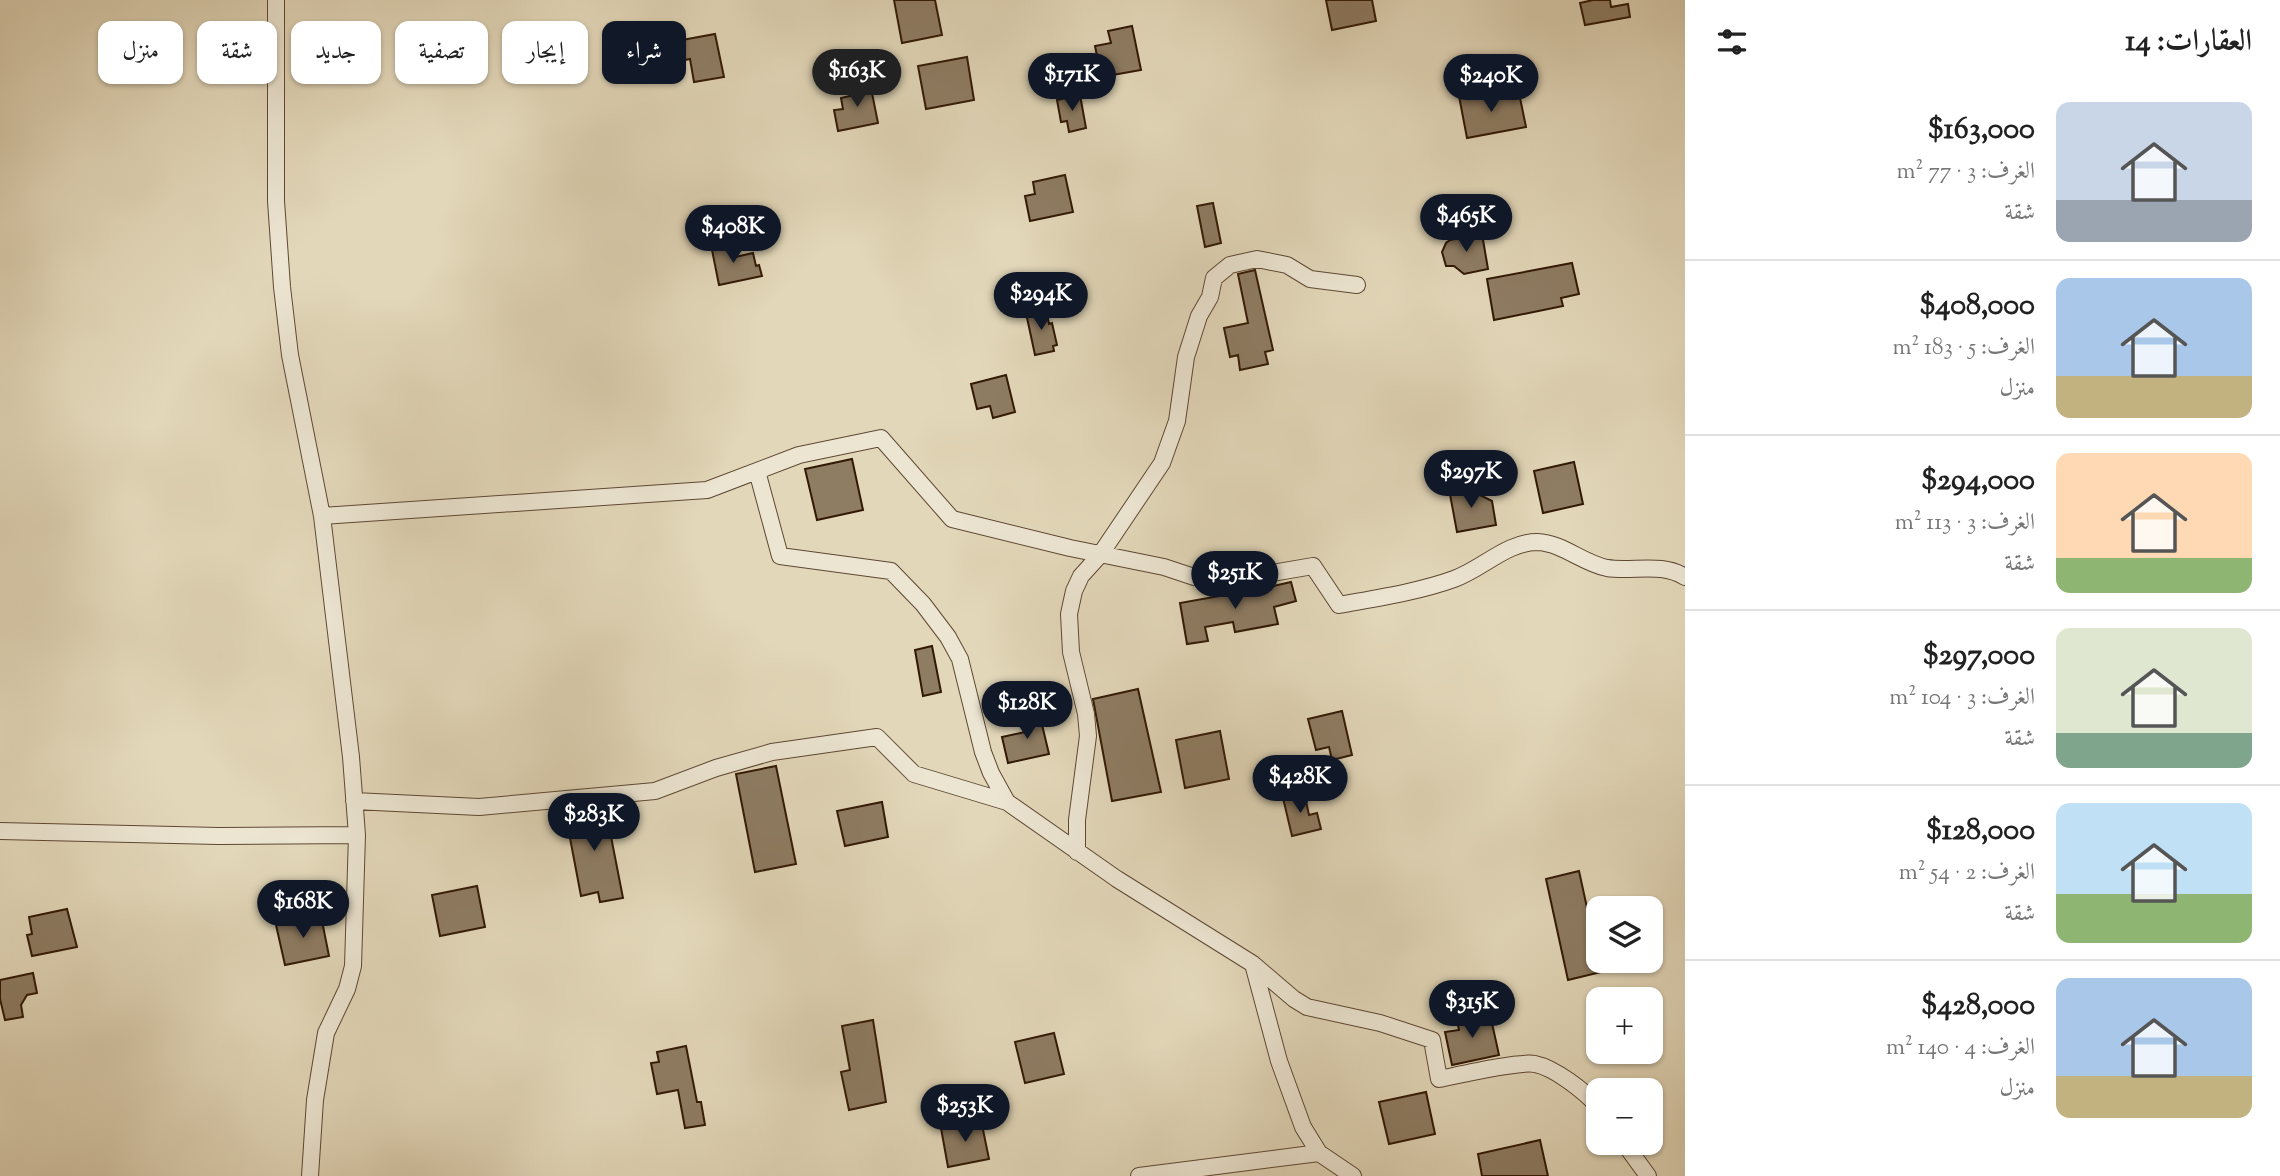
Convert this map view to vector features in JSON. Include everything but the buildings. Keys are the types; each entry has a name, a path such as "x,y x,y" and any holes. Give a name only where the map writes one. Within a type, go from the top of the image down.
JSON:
{"street":[{"path":"276,0 276,201 282,287 290,355 322,516 357,835 353,965 347,989 326,1033 315,1100 310,1176"},
{"path":"1077,852 1077,820 1088,736 1086,714 1071,652 1069,614 1074,591 1081,576 1101,555 1162,463 1177,421 1186,358 1199,316 1210,297 1214,278 1230,265 1258,259 1287,265 1310,279 1357,285"},
{"path":"322,516 707,490 799,456 881,438 952,519 1101,555 1164,567 1194,577 1244,578 1313,566 1339,605 1442,583 1522,544 1534,542 1561,547 1605,567 1668,569 1685,577"},
{"path":"757,471 780,556 891,571 923,604 948,637 967,679 982,752 1007,802"},
{"path":"355,801 479,807 655,790 772,752 877,737 914,774 1007,802 1077,852 1253,964 1307,1007 1380,1023 1432,1040 1439,1079 1535,1064 1573,1085 1586,1096"},
{"path":"0,831 219,836 357,835"},
{"path":"1253,964 1279,1060 1303,1127 1319,1153 1353,1176"},
{"path":"1139,1176 1319,1153"},
{"path":"1633,1155 1648,1176"}]}
